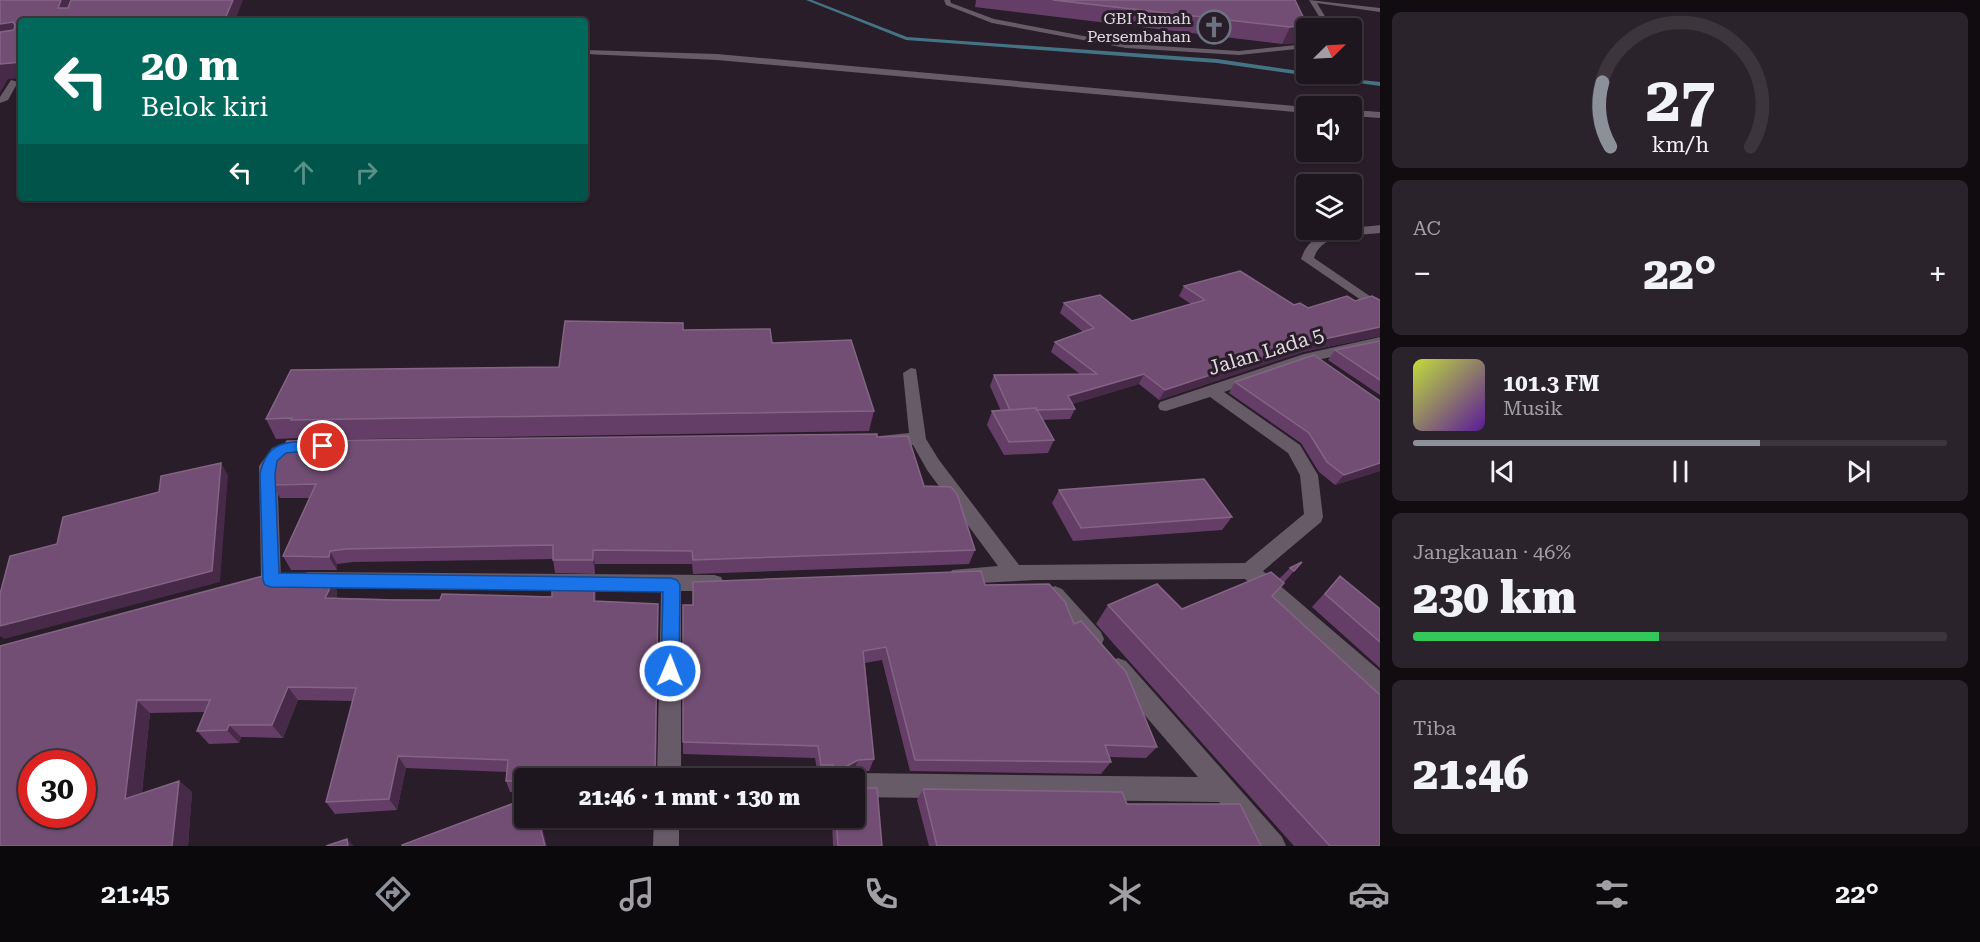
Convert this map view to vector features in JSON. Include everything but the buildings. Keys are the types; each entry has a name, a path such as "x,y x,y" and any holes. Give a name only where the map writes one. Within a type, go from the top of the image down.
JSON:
{"street":[{"path":"588,52 729,58 1296,109"},
{"path":"0,83 18,82"},
{"path":"0,100 5,98 18,82"},
{"path":"1362,114 1380,116"},
{"path":"1380,229 1326,236 1311,247 1308,259 1380,309"},
{"name":"Jalan Lada 5","path":"1166,406 1210,389 1309,357 1380,342"},
{"path":"1309,357 1326,369"},
{"path":"911,373 918,439 933,465 1025,573 1273,846"},
{"path":"944,576 1249,571 1314,518 1309,475 1294,449 1210,389"},
{"path":"871,440 918,439"},
{"path":"271,580 268,474 270,459 283,449 323,446"},
{"path":"1249,571 1380,685"},
{"path":"249,586 271,580 671,585 731,583"},
{"path":"669,768 671,585"},
{"path":"865,784 1223,790"},
{"path":"666,846 667,828"}],"lane":[{"path":"947,0 948,4 992,21 1126,46 1239,53 1296,47"},
{"path":"1312,0 1380,10"},
{"path":"1312,0 1323,18"}],"waterway":[{"path":"808,0 906,38 1217,61 1380,84"}],"place":[{"name":"GBI Rumah Persembahan","path":"1214,27"}],"route":[{"path":"323,446 291,447 274,453 270,459 268,474 271,580 671,585 670,671"}]}
